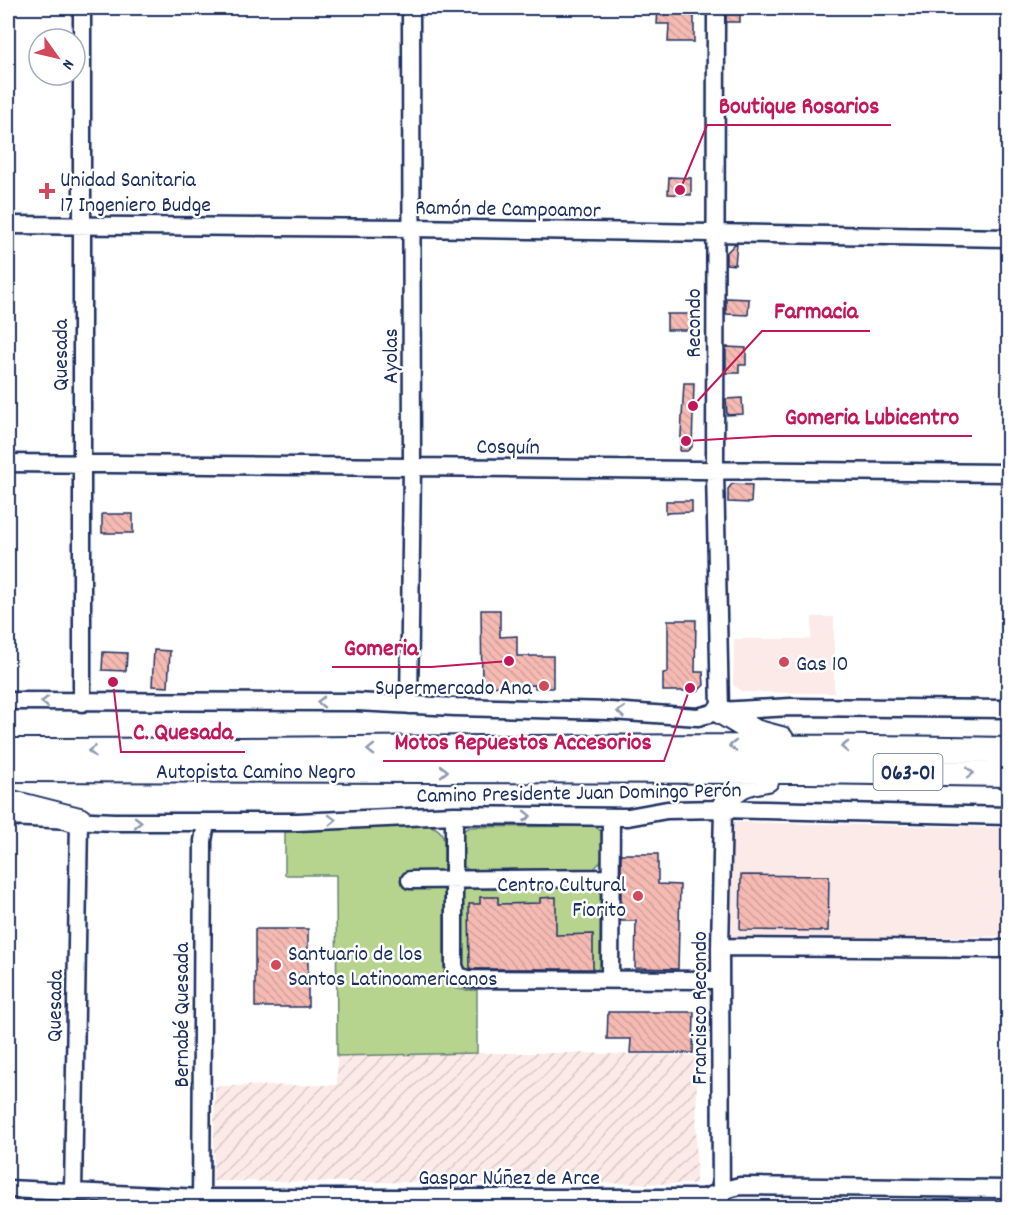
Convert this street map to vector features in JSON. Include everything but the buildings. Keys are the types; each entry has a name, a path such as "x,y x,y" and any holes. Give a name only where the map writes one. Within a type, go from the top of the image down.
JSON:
{"highway":[{"path":"720,711 755,732 813,746"},
{"name":"Autopista Camino Negro","path":"8,751 813,746 1008,750"},
{"name":"Autopista Camino Negro","path":"8,769 807,771 1008,774"},
{"path":"723,809 730,794 746,783 807,771"},
{"path":"8,802 79,820"}],"street":[{"name":"Quesada","path":"82,8 82,703"},
{"name":"Ayolas","path":"409,705 412,466 411,8"},
{"name":"Recondo","path":"716,8 715,471 720,711"},
{"name":"Ramón de Campoamor","path":"8,225 411,228 1008,238"},
{"name":"Cosquín","path":"8,463 1008,474"},
{"path":"8,701 356,702 611,711 674,717 698,717 720,711 791,707 1008,709"},
{"name":"Camino Presidente Juan Domingo Perón","path":"8,817 206,823 297,822 454,815 628,817 667,810 723,809 1008,816"},
{"name":"Francisco Recondo","path":"721,1200 720,947 723,809"},
{"path":"454,815 454,966 458,976 468,980 720,980"},
{"path":"610,979 611,817"},
{"name":"Quesada","path":"73,1193 79,820"},
{"name":"Bernabé Quesada","path":"201,1203 203,841 206,823"},
{"path":"410,880 610,878"},
{"path":"720,947 1008,949"},
{"name":"Gaspar Núñez de Arce","path":"8,1189 201,1203 704,1198 721,1200 732,1188 740,1186 1008,1189"}],"shaded area":[{"name":"Gas 10","path":"812,617 834,617 834,693 743,692 733,685 734,639 811,639"},
{"path":"732,822 1008,828 1008,936 727,942"},
{"path":"477,1053 697,1056 696,1184 213,1181 215,1086 337,1085 337,1056"}],"green space":[{"path":"428,825 439,830 444,841 444,975 448,985 456,989 477,990 477,1053 337,1056 336,875 285,875 285,832"},
{"path":"594,826 601,831 602,860 594,869 469,870 461,865 461,832 469,827"},
{"path":"596,888 600,892 600,966 595,972 465,973 460,968 461,895 466,889"},
{"path":"709,1206 709,1208 211,1208 211,1207"}],"place":[{"name":"Boutique Rosarios","path":"680,190"},
{"name":"Unidad Sanitaria 17 Ingeniero Budge","path":"47,191"},
{"name":"Farmacia","path":"693,406"},
{"name":"Gomeria Lubicentro","path":"686,441"},
{"name":"Gomeria","path":"509,661"},
{"name":"Gas 10","path":"784,662"},
{"name":"C. Quesada","path":"113,682"},
{"name":"Supermercado Ana","path":"544,686"},
{"name":"Motos Repuestos Accesorios","path":"690,688"},
{"name":"Centro Cultural Fiorito","path":"638,896"},
{"name":"Santuario de los Santos Latinoamericanos","path":"276,965"}]}
